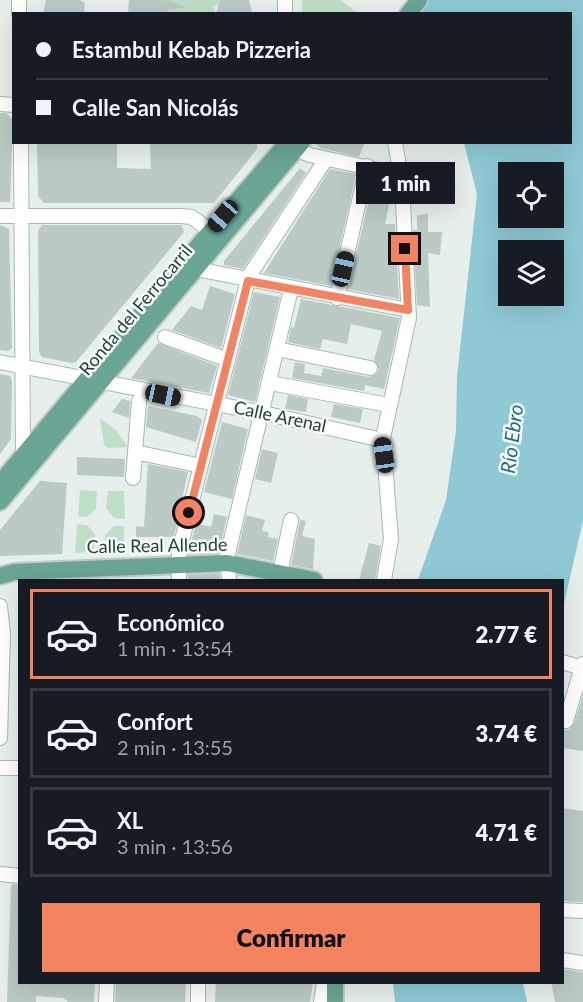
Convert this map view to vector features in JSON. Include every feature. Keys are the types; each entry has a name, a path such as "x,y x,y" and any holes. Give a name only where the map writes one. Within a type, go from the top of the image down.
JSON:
{"main road":[{"path":"410,12 419,0"},
{"name":"Ronda del Ferrocarril","path":"0,502 94,381 291,145"},
{"name":"Ronda del Ferrocarril","path":"0,483 23,455 94,381 195,269 215,235"},
{"name":"Calle Real Allende","path":"0,576 14,572 179,572 227,563 308,579"},
{"path":"335,984 335,1002"}],"street":[{"path":"21,144 23,455"},
{"path":"384,579 391,539 382,440 409,318 402,175 395,144"},
{"path":"291,145 326,159 402,175"},
{"path":"179,572 216,404 248,281 326,159"},
{"path":"337,298 367,166"},
{"path":"0,216 181,216 192,218 215,235"},
{"path":"195,269 408,310"},
{"path":"228,568 291,289"},
{"path":"165,337 228,360"},
{"path":"277,349 369,368"},
{"name":"Calle Arenal","path":"0,362 263,413 382,440"},
{"path":"28,377 68,383 68,391 31,435 27,435 27,430 31,429 28,377"},
{"path":"270,383 383,404"},
{"path":"133,478 140,401"},
{"path":"135,452 192,464"},
{"path":"281,568 291,520"},
{"path":"0,606 3,634 0,738"},
{"path":"564,662 583,667 566,721"},
{"path":"0,768 18,768"},
{"path":"0,874 18,876"},
{"path":"564,910 583,911"},
{"path":"564,960 583,963"},
{"path":"106,1002 107,984"},
{"path":"198,984 198,1002"},
{"path":"321,1002 324,984"}],"green space":[{"path":"167,0 220,0 220,4 213,6 215,12 168,12"},
{"path":"302,0 341,0 356,12 302,12"},
{"path":"100,418 116,430 128,447 108,448 104,445"},
{"path":"80,490 97,491 96,509 87,517 78,516"},
{"path":"108,491 124,491 125,519 114,518 106,508"},
{"path":"77,524 87,525 95,534 94,552 75,553"},
{"path":"114,526 124,526 124,551 105,552 105,535"}],"water":[{"name":"Río Ebro","path":"417,0 583,0 583,521 564,604 564,579 418,579 446,500 456,431 457,377 477,194 464,144 572,144 572,12 423,12"},
{"path":"393,984 523,984 527,1002 395,1002"}],"building":[{"path":"46,0 80,0 85,3 84,12 43,12"},
{"path":"129,0 167,0 186,7 168,10 168,12 128,12"},
{"path":"220,0 249,0 252,12 217,12"},
{"path":"0,113 6,113 12,119 10,202 0,202"},
{"path":"37,144 117,144 117,168 151,169 150,144 257,144 257,149 214,203 44,203 38,196"},
{"path":"316,144 364,144 359,157 321,148"},
{"path":"300,168 306,173 243,269 224,265 224,261"},
{"path":"330,169 356,174 331,286 264,273"},
{"path":"374,178 393,182 394,200 390,200 385,224 395,224 399,299 348,289"},
{"path":"428,214 428,232 442,232 440,255 428,253 430,307 417,305 413,230 417,230 417,215"},
{"path":"0,225 9,229 12,348 8,351 0,350"},
{"path":"42,225 181,225 184,232 76,362 72,363 42,357 39,352 38,230"},
{"path":"210,286 235,294 221,348 172,330 191,306 202,310"},
{"path":"254,292 280,297 255,402 228,395"},
{"path":"301,299 400,318 384,389 365,385 364,391 292,378 295,362 305,364 304,373 321,376 323,368 369,377 376,374 379,369 374,360 382,331 351,324 347,344 323,339 320,349 288,342"},
{"path":"158,343 217,366 209,393 131,378"},
{"path":"0,374 10,376 12,381 11,439 0,454"},
{"path":"288,395 308,399 306,412 285,409"},
{"path":"122,399 130,401 129,418 112,412"},
{"path":"334,404 363,409 360,423 331,417"},
{"path":"148,406 197,416 202,420 196,442 146,427"},
{"path":"222,422 248,429 232,499 204,492"},
{"path":"262,449 278,453 271,483 255,479"},
{"path":"77,457 125,459 124,477 77,475"},
{"path":"148,464 188,472 174,537 136,537 136,526 144,527"},
{"path":"40,481 67,483 62,554 0,556 0,530"},
{"path":"214,514 227,517 219,553 188,554 196,523 211,527"},
{"path":"246,515 265,520 262,531 269,532 268,537 278,539 273,561 237,554"},
{"path":"300,520 306,521 302,536 315,539 313,569 291,565"},
{"path":"369,543 381,546 375,579 359,579"},
{"path":"219,574 220,579 188,579 188,575"},
{"path":"583,695 583,751 564,748 564,729 569,730 574,724"},
{"path":"564,808 583,811 583,902 564,901"},
{"path":"18,885 18,984 95,984 94,1002 68,1002 64,998 36,996 36,1002 7,1002 11,886"},
{"path":"564,969 583,972 583,1002 555,1002 551,984 564,984"},
{"path":"116,984 186,984 185,1002 115,1002"},
{"path":"216,984 313,984 310,1002 215,1002"}],"route":[{"path":"189,513 248,281 402,311 408,310 405,249"}]}
